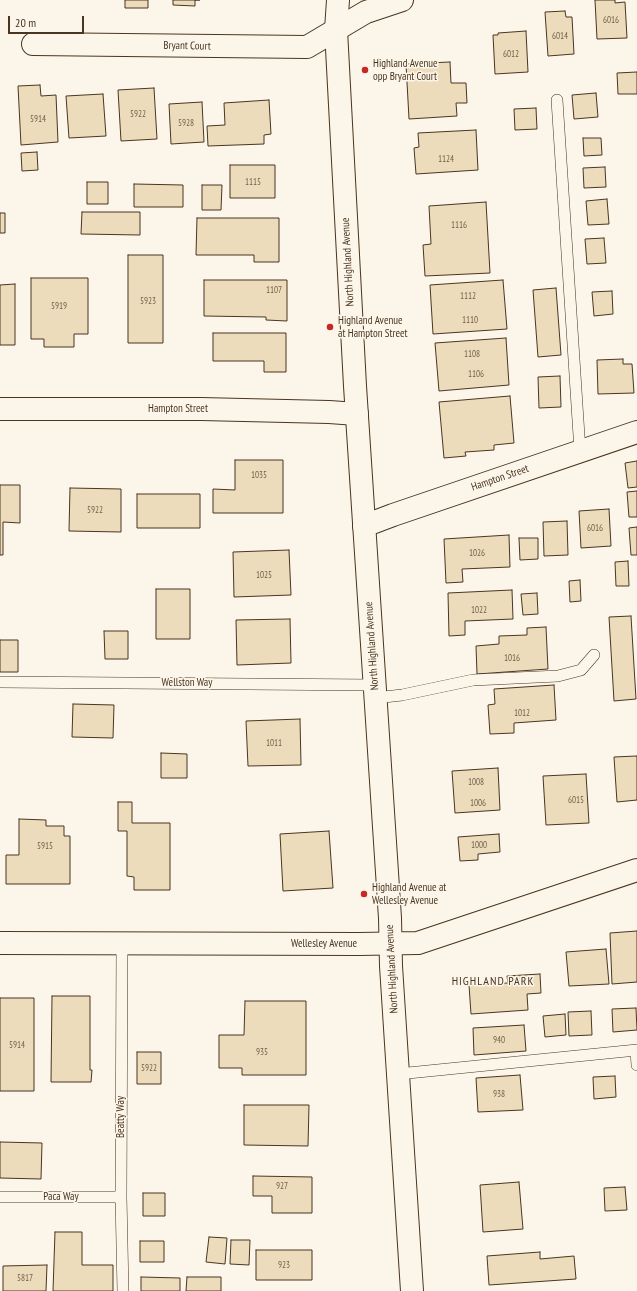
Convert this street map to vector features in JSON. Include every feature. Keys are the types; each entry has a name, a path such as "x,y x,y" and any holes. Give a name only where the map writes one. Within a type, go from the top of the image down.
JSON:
{"street":[{"name":"North Highland Avenue","path":"338,0 336,30 357,414 412,1291"},
{"name":"Bryant Court","path":"33,44 307,47 366,12 402,0"},
{"name":"Hampton Street","path":"0,409 201,409 357,414"},
{"name":"Hampton Street","path":"364,526 400,512 637,432"},
{"name":"Wellesley Avenue","path":"0,943 418,943 637,870"}],"lane":[{"path":"557,100 580,451"},
{"name":"Wellston Way","path":"0,682 375,692 402,695 473,680 558,676 581,670 594,655"},
{"name":"Beatty Way","path":"122,944 121,1197 123,1291"},
{"path":"398,1074 636,1050 637,1065"},
{"name":"Paca Way","path":"0,1197 121,1197"}],"building":[{"path":"125,0 148,0 148,8 125,8"},
{"path":"173,0 195,0 195,6 173,5"},
{"path":"595,0 615,0 615,3 625,2 627,38 597,39"},
{"path":"565,11 566,17 572,17 574,54 548,56 545,12"},
{"path":"526,31 528,72 495,74 493,35 498,35 498,33"},
{"path":"450,62 451,83 466,83 467,103 456,103 457,116 409,119 406,64"},
{"path":"637,72 637,94 618,94 617,73"},
{"path":"40,85 41,96 56,95 58,142 21,145 18,86"},
{"path":"154,88 157,139 121,141 118,90"},
{"path":"596,93 598,117 574,119 572,95"},
{"path":"103,94 106,136 69,138 66,96"},
{"path":"269,100 271,134 264,135 264,144 208,146 207,126 225,125 224,103"},
{"path":"202,102 204,142 171,144 169,104"},
{"path":"536,108 537,129 515,130 514,109"},
{"path":"476,130 478,170 416,174 414,148 419,147 418,133"},
{"path":"583,138 601,138 602,155 584,156"},
{"path":"37,152 38,170 22,171 21,153"},
{"path":"230,165 275,165 275,198 230,198"},
{"path":"605,167 606,187 584,188 583,168"},
{"path":"87,182 108,182 108,204 87,204"},
{"path":"134,184 183,185 183,207 134,207"},
{"path":"202,185 222,185 221,210 202,210"},
{"path":"607,199 609,224 588,225 586,201"},
{"path":"486,202 490,273 425,276 423,245 431,244 429,206"},
{"path":"82,212 140,212 140,235 81,234"},
{"path":"0,213 5,213 5,233 0,233"},
{"path":"197,218 279,218 279,262 254,262 254,255 196,255"},
{"path":"604,238 606,263 587,264 585,239"},
{"path":"128,255 163,255 163,343 128,343"},
{"path":"31,278 88,278 88,334 74,334 74,347 44,347 44,339 31,339"},
{"path":"204,280 287,280 287,321 266,320 266,317 204,316"},
{"path":"503,280 507,329 433,334 430,285"},
{"path":"15,284 15,345 0,345 0,285"},
{"path":"556,288 561,355 538,357 533,290"},
{"path":"612,291 613,314 594,316 592,292"},
{"path":"213,333 286,333 286,372 264,372 264,361 213,361"},
{"path":"506,338 509,385 439,391 435,343"},
{"path":"623,359 623,364 632,364 634,393 598,394 597,360"},
{"path":"560,376 561,407 539,408 538,377"},
{"path":"510,396 514,443 494,445 494,450 465,452 466,456 444,458 439,402"},
{"path":"235,460 283,460 283,513 213,513 213,489 235,490"},
{"path":"637,461 637,487 628,488 625,463"},
{"path":"0,485 20,485 20,523 3,522 3,555 0,555"},
{"path":"70,488 121,489 121,532 69,531"},
{"path":"637,491 637,517 629,517 627,492"},
{"path":"137,494 200,494 200,528 137,528"},
{"path":"609,509 611,546 581,548 579,511"},
{"path":"567,521 568,555 544,556 543,522"},
{"path":"637,527 637,555 631,555 629,528"},
{"path":"509,535 510,567 462,569 463,582 446,583 444,539"},
{"path":"519,538 538,538 538,559 520,560"},
{"path":"289,550 291,595 234,597 233,552"},
{"path":"628,561 629,586 616,586 615,562"},
{"path":"580,580 581,601 570,602 569,581"},
{"path":"156,589 190,589 190,639 156,639"},
{"path":"512,590 513,619 465,621 465,635 449,636 448,593"},
{"path":"537,593 538,614 523,615 521,594"},
{"path":"631,616 636,699 614,701 609,617"},
{"path":"290,619 291,663 237,665 236,620"},
{"path":"546,627 548,669 477,674 476,646 499,644 499,636 527,635 527,628"},
{"path":"104,631 128,631 128,659 105,659"},
{"path":"0,640 18,640 18,672 0,672"},
{"path":"554,685 556,720 514,723 514,733 490,734 488,705 495,704 494,689"},
{"path":"73,704 114,705 113,738 72,737"},
{"path":"300,719 301,765 248,766 246,721"},
{"path":"161,753 187,754 187,778 161,778"},
{"path":"637,756 637,800 617,802 614,757"},
{"path":"498,768 500,810 455,813 452,771"},
{"path":"586,774 589,823 546,825 543,776"},
{"path":"118,802 132,802 132,823 170,823 170,890 134,890 134,877 127,876 127,831 118,831"},
{"path":"19,819 46,820 46,826 64,826 64,836 70,836 70,884 6,884 6,855 19,855"},
{"path":"329,831 333,888 283,891 280,834"},
{"path":"499,834 500,852 478,854 478,860 460,861 458,837"},
{"path":"637,931 637,982 612,984 610,933"},
{"path":"606,949 609,984 569,986 566,952"},
{"path":"540,974 541,993 527,994 528,1010 471,1014 469,985 508,983 507,976"},
{"path":"52,996 90,996 91,1082 51,1082"},
{"path":"0,998 34,998 34,1091 0,1091"},
{"path":"245,1001 306,1001 306,1075 242,1075 242,1068 219,1068 219,1035 244,1035"},
{"path":"636,1008 637,1030 613,1032 612,1009"},
{"path":"591,1011 592,1035 569,1036 568,1012"},
{"path":"565,1014 566,1035 545,1037 543,1016"},
{"path":"524,1025 526,1051 474,1055 473,1028"},
{"path":"137,1052 161,1052 161,1084 137,1084"},
{"path":"520,1075 523,1110 478,1112 476,1078"},
{"path":"615,1076 616,1097 594,1099 593,1077"},
{"path":"244,1105 309,1105 308,1146 244,1145"},
{"path":"0,1142 42,1143 41,1179 0,1178"},
{"path":"253,1176 312,1177 312,1213 272,1213 272,1196 253,1196"},
{"path":"519,1182 523,1229 483,1232 480,1185"},
{"path":"625,1187 627,1210 605,1211 604,1188"},
{"path":"143,1193 165,1193 165,1216 143,1216"},
{"path":"55,1232 82,1232 82,1265 113,1265 113,1291 53,1291"},
{"path":"209,1237 227,1238 225,1264 206,1262"},
{"path":"231,1240 250,1240 249,1265 230,1264"},
{"path":"140,1241 164,1241 164,1262 140,1262"},
{"path":"256,1250 312,1250 312,1280 256,1280"},
{"path":"540,1252 540,1259 574,1256 576,1279 489,1285 487,1256"},
{"path":"47,1265 46,1291 3,1291 3,1266"},
{"path":"141,1277 180,1278 180,1291 141,1291"},
{"path":"187,1277 221,1277 221,1291 186,1291"}],"place":[{"name":"Highland Avenue opp Bryant Court","path":"365,70"},
{"name":"Highland Avenue at Hampton Street","path":"330,327"},
{"name":"Highland Avenue at Wellesley Avenue","path":"364,894"}],"district":[{"name":"HIGHLAND PARK","path":"493,982"}]}
